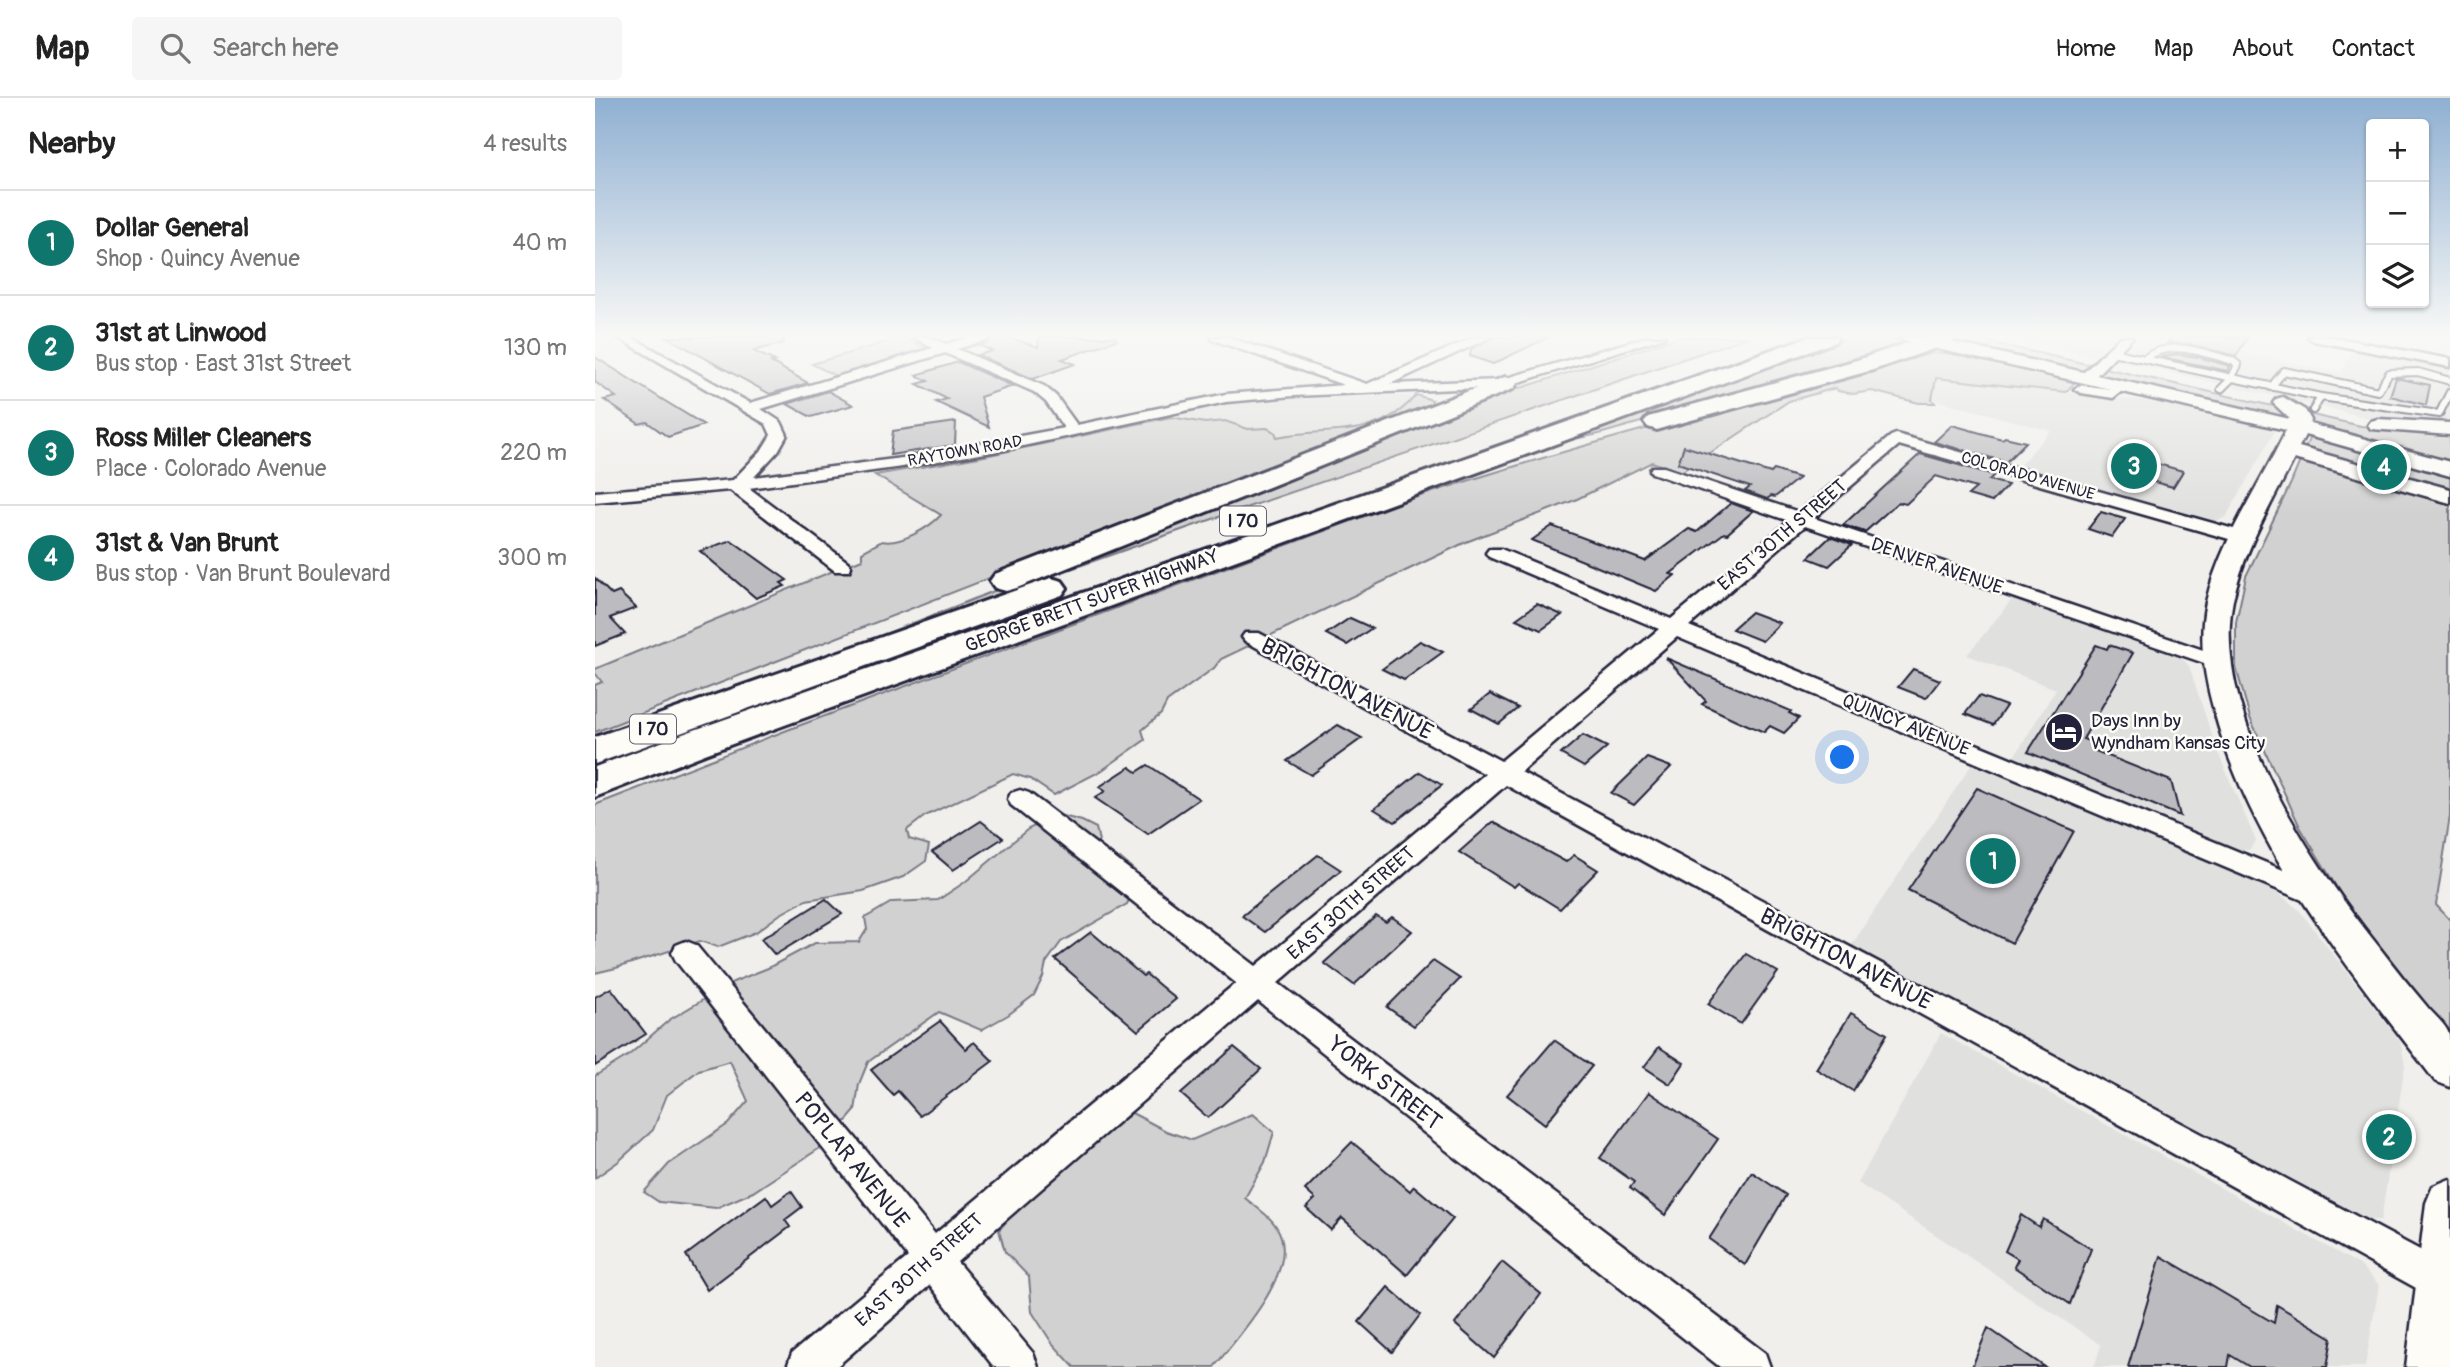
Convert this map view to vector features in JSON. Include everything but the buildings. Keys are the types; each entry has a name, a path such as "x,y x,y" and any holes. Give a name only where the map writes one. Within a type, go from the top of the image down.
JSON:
{"highway":[{"path":"1435,396 1441,402 1437,411"},
{"path":"712,708 862,637 1474,396"},
{"name":"GEORGE BRETT SUPER HIGHWAY","path":"595,751 1605,396"},
{"name":"GEORGE BRETT SUPER HIGHWAY","path":"595,783 691,745 1662,396"},
{"path":"1488,459 1582,443 1751,396"}],"main road":[{"path":"2159,396 2293,438 2450,496"},
{"path":"2278,396 2301,420 2229,565 2219,601 2215,640 2217,661 2232,732 2271,819 2317,895 2450,1067"},
{"path":"2283,396 2317,403 2450,447"},
{"path":"2378,425 2450,429"},
{"path":"2293,438 2450,469"},
{"path":"2433,1367 2450,1203"}],"street":[{"path":"729,396 771,421 778,428 779,434 773,445 736,486 842,567"},
{"path":"750,408 788,396"},
{"path":"1048,396 1073,430"},
{"name":"RAYTOWN ROAD","path":"595,497 736,486 917,460 1244,396"},
{"name":"COLORADO AVENUE","path":"1896,439 2242,537"},
{"name":"EAST 30TH STREET","path":"806,1367 1896,439"},
{"name":"DENVER AVENUE","path":"1658,470 2217,661"},
{"name":"QUINCY AVENUE","path":"1495,553 2317,895"},
{"name":"BRIGHTON AVENUE","path":"1252,637 2440,1281"},
{"name":"YORK STREET","path":"1020,799 1751,1367"},
{"name":"POPLAR AVENUE","path":"685,953 1019,1367"}],"lane":[{"path":"2317,403 2439,414 2448,396"}],"shaded area":[{"path":"1415,396 1403,411 1383,423 1353,431 1326,430 1276,437 1267,428 1248,429 1225,421 1205,423 1171,417 1250,400"},
{"path":"1415,396 1432,400 1430,406 595,732 595,685 602,682 595,669 862,559 862,552 882,541 889,542 914,534 941,515 875,475 980,457 1171,417 1205,423 1225,421 1248,429 1267,428 1275,432 1277,437 1352,430 1385,420 1401,410"},
{"path":"1487,396 1574,396 1204,522 875,638"},
{"path":"1688,396 1731,396 1599,434 1564,441"},
{"path":"1766,396 1806,396 1789,401 1681,472 1652,462 1575,500 1466,542 1221,659 1214,668 1167,702 1161,714 1142,730 1145,740 1101,771 1054,795 1030,779 1013,774 925,816 907,830 909,839 929,845 926,861 903,877 863,891 806,900 756,932 718,947 700,941 595,973 595,805 790,729 1408,500 1604,440"},
{"path":"1892,396 1933,396 1935,403 1919,403"},
{"path":"1932,396 2104,396 2176,404 2255,422 2275,431 2226,517 2217,521 2206,521 2017,468 2051,431 1932,399"},
{"path":"2182,396 2229,396 2361,426 2450,434 2450,816 2436,905 2450,920 2450,1034 2398,977 2365,934 2300,827 2250,718 2236,667 2236,622 2246,576 2291,483 2314,427"},
{"path":"2274,396 2450,396 2450,425 2374,419"},
{"path":"2014,597 2180,656 2189,666 2216,748 2256,841 2249,850 2233,849 2012,760 2056,689 1967,655"},
{"path":"1972,764 2251,880 2278,893 2299,910 2400,1041 2405,1065 2381,1220 2363,1220 1851,946"},
{"path":"1059,815 1096,828 1099,841 1083,859 1120,858 1141,876 1127,904 1061,942 1046,963 1043,977 1034,995 1008,1015 981,1030 939,1012 868,1062 859,1084 855,1111 826,1144 753,1192 716,1208 659,1202 644,1192 669,1164 728,1124 748,1101 730,1061 699,1070 667,1095 653,1130 619,1161 595,1178 595,1076 629,1055 669,1020 733,982 768,968 815,943 859,942 867,929 865,918 892,902 938,900 965,882 1028,829"},
{"path":"1941,1033 2360,1265 2379,1285 2365,1367 2094,1367 2101,1345 1858,1183"},
{"path":"1132,1113 1166,1131 1192,1140 1253,1114 1274,1132 1265,1162 1245,1198 1266,1215 1279,1231 1283,1253 1279,1270 1272,1288 1249,1324 1214,1367 1074,1367 1052,1343 1032,1312 1029,1277 1005,1252 999,1230 1014,1213 1062,1167"}],"place":[{"name":"Ross Miller Cleaners","path":"2134,466"},
{"name":"31st & Van Brunt","path":"2384,467"},
{"name":"Days Inn by Wyndham Kansas City","path":"2064,732"},
{"name":"Dollar General","path":"1993,861"},
{"name":"31st at Linwood","path":"2389,1137"}]}
